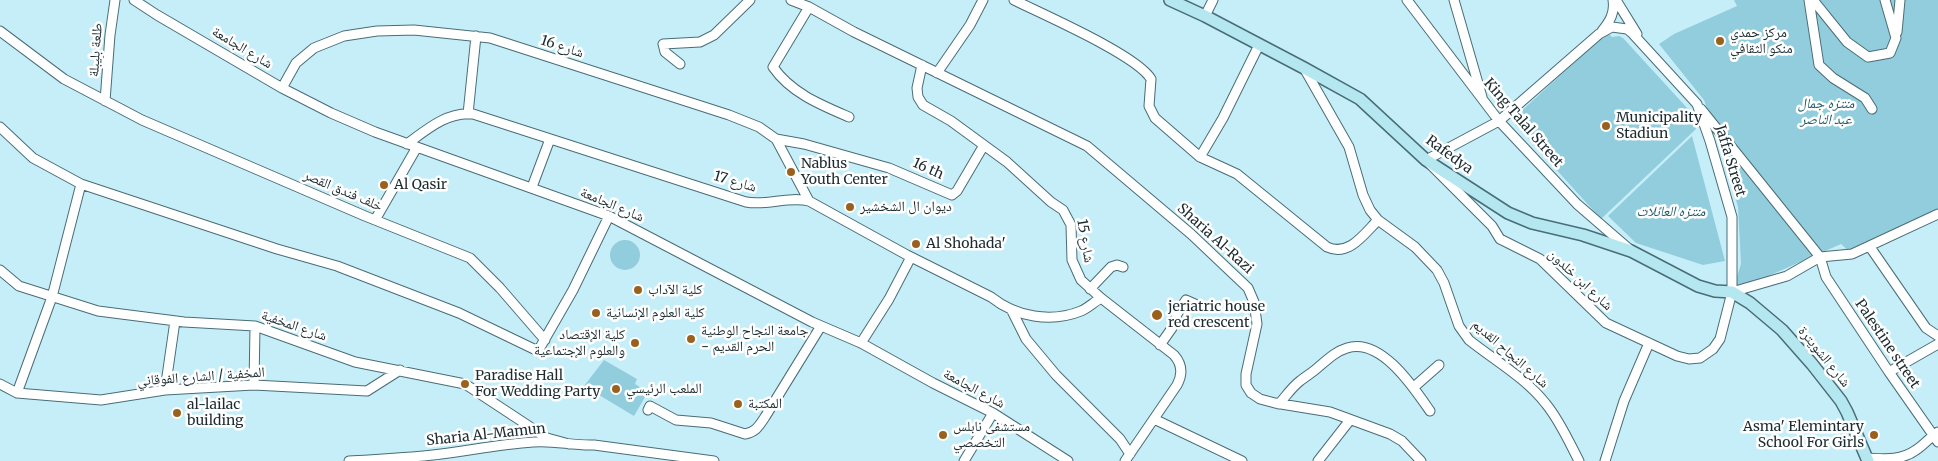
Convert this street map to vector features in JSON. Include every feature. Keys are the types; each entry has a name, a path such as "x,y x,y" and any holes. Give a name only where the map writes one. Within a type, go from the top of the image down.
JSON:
{"main road":[{"name":"Rafedya","path":"1170,0 1259,44 1360,99 1426,160 1508,213 1532,223 1583,235 1631,251 1698,286 1732,292"},
{"name":"شارع الشويترة","path":"1732,292 1750,303 1782,330 1812,364 1847,412 1867,459"}],"street":[{"name":"طلعة بليبلة","path":"105,101 110,35 115,0"},
{"name":"شارع الجامعة","path":"134,0 282,88 331,113 407,144 610,216 820,326 861,343 933,383 993,413 1068,461"},
{"path":"680,64 665,52 663,44 700,42 714,34 750,0"},
{"path":"791,0 809,7 854,32 937,73 970,26 983,0"},
{"path":"1014,0 1121,54 1149,75 1152,83 1149,106 1152,114 1174,136 1200,157 1237,174 1332,249 1341,250 1350,247 1378,220"},
{"path":"1205,16 1212,0"},
{"name":"King Talal Street","path":"1407,0 1499,120 1577,204 1631,251"},
{"path":"1454,0 1484,102"},
{"path":"1426,160 1499,120 1602,32 1611,18 1614,0"},
{"path":"1614,0 1647,50"},
{"path":"1811,0 1847,42 1868,57 1890,53 1896,38 1900,0"},
{"path":"1811,0 1819,65 1833,78 1865,98 1872,109"},
{"path":"1885,0 1896,38"},
{"path":"809,7 774,67 781,78 814,102 849,117"},
{"name":"Jaffa Street","path":"1602,32 1612,27 1626,29 1697,104 1732,217 1732,292"},
{"name":"خلف فندق القصر","path":"0,30 64,79 142,120 375,220 470,258 500,288 545,340"},
{"name":"شارع 16","path":"282,88 296,63 314,48 344,36 377,31 414,30 490,38 730,115 759,127 776,139 809,201"},
{"path":"407,144 438,123 468,114 476,36"},
{"path":"1200,157 1259,44"},
{"name":"شارع 15","path":"922,64 916,88 920,102 951,121 1007,162 1066,215 1072,230 1071,253 1074,267 1081,280 1177,358 1181,372 1177,385 1128,458"},
{"name":"شارع النجاح القديم","path":"1304,68 1350,147 1366,203 1378,220 1415,247 1430,262 1444,283 1462,332 1469,340 1531,388 1546,404 1579,461"},
{"name":"Sharia Al-Razi","path":"937,73 1087,146 1191,234 1244,283 1252,294 1257,324 1246,374 1246,385 1251,393 1260,399 1280,404 1330,412 1393,435 1421,461"},
{"name":"Palestine street","path":"1697,104 1820,257 1826,276 1888,372 1936,436"},
{"name":"شارع 17","path":"468,114 746,202 761,204 792,200 809,201 910,257 991,297 1011,309 1038,318 1081,311 1101,298"},
{"path":"0,127 33,158 81,184 252,241 338,266 459,313 538,351 573,290 610,216"},
{"path":"532,187 550,139"},
{"name":"16 th","path":"776,139 804,144 889,168 952,195 957,191 984,145"},
{"path":"375,220 417,147"},
{"name":"شارع ابن خلدون","path":"1426,160 1492,226 1500,239 1540,259 1606,323 1649,344 1684,358 1694,359 1705,356 1714,349 1720,339 1732,292"},
{"path":"17,393 52,297 81,184"},
{"path":"1732,292 1787,276 1820,257 1852,254 1938,214"},
{"path":"1870,247 1926,328 1938,336"},
{"path":"861,343 889,299 910,257"},
{"path":"1090,289 1111,267 1117,265 1123,267"},
{"name":"شارع المخفية","path":"0,270 20,286 98,311 174,321 255,326 355,362 466,384 547,438 569,444"},
{"path":"1160,345 1172,328 1186,300 1195,304"},
{"path":"1011,309 1026,339 1056,375 1120,439 1128,458"},
{"path":"165,390 174,321"},
{"path":"254,385 255,326"},
{"path":"648,410 650,406 676,420 711,423 745,434 752,432 756,430 765,417 820,326"},
{"path":"1604,461 1624,401 1649,344"},
{"path":"1888,372 1938,344"},
{"path":"1280,404 1298,382 1333,354 1348,347 1358,346 1376,352 1394,365 1414,387 1430,411"},
{"path":"1414,387 1439,366"},
{"name":"المخفية / الشارع الفوقاني","path":"0,384 17,393 101,400 165,390 254,385 367,391 400,370"},
{"path":"964,461 993,413"},
{"path":"1154,419 1242,461"},
{"path":"1318,461 1350,420"},
{"path":"1867,459 1890,459 1904,456 1936,436"},
{"name":"Sharia Al-Mamun","path":"349,461 433,455 528,442 562,442 594,445 714,461"}],"green space":[{"name":"منتزه جمال عبد الناصر","path":"1734,0 1938,0 1938,214 1852,254 1841,244 1732,292 1741,264 1738,207 1725,160 1704,100 1659,44 1674,34 1737,6"},
{"name":"Municipality Stadiun","path":"1607,32 1612,37 1619,36 1623,38 1689,110 1696,129 1601,219 1515,124 1516,116"},
{"name":"منتزه العائلات","path":"1692,136 1725,261 1703,265 1636,243 1608,216"},
{"path":"625,240 631,241 639,249 639,261 631,269 625,270 619,269 611,261 610,255 611,249 619,241"},
{"name":"الملعب الرئيسي","path":"604,360 637,379 635,384 648,392 634,416 584,386"}],"place":[{"name":"مركز حمدي منكو الثقافي","path":"1720,41"},
{"name":"Municipality Stadiun","path":"1606,126"},
{"name":"Nablus Youth Center","path":"791,172"},
{"name":"Al Qasir","path":"384,185"},
{"name":"ديوان ال الشخشير","path":"850,207"},
{"name":"Al Shohada'","path":"916,244"},
{"name":"كلية الآداب","path":"638,290"},
{"name":"كلية العلوم الإنسانية","path":"596,313"},
{"name":"jeriatric house red crescent","path":"1157,315"},
{"name":"جامعة النجاح الوطنية - الحرم القديم","path":"691,339"},
{"name":"كلية الإقتصاد والعلوم الإجتماعية","path":"635,343"},
{"name":"Paradise Hall For Wedding Party","path":"465,384"},
{"name":"الملعب الرئيسي","path":"616,389"},
{"name":"المكتبة","path":"738,404"},
{"name":"al-lailac building","path":"177,413"},
{"name":"مستشفى نابلس التخصصي","path":"943,435"},
{"name":"Asma' Elemintary School For Girls","path":"1874,435"}]}
